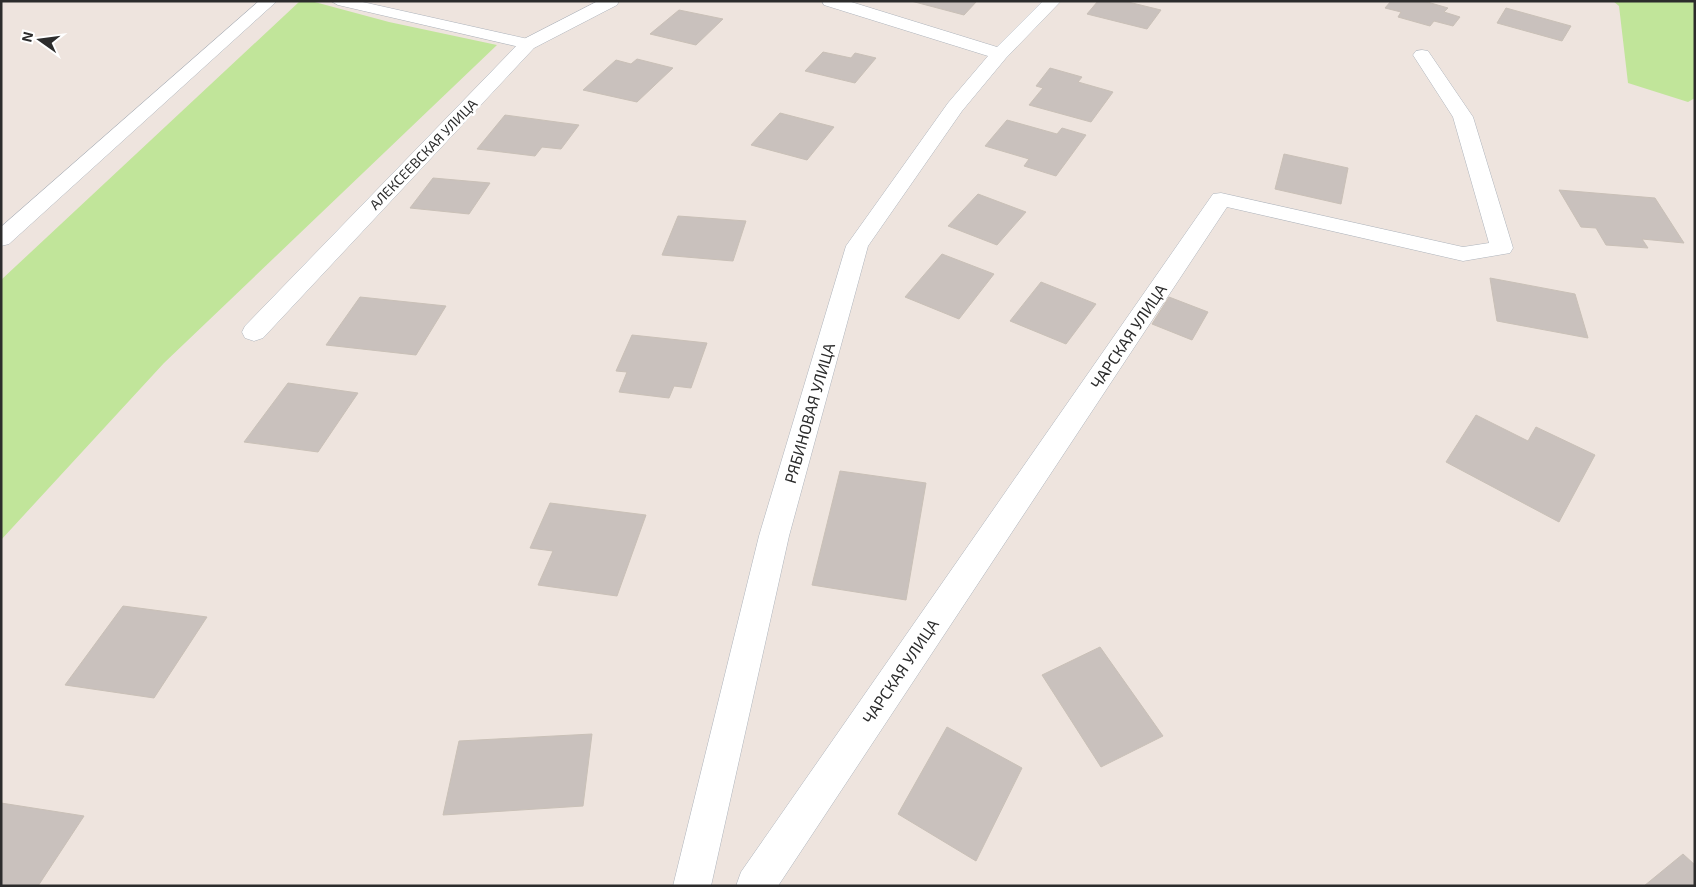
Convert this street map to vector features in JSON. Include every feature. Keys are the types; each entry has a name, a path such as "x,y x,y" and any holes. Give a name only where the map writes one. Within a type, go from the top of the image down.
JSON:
{"street":[{"path":"1,239 269,1"},
{"name":"АЛЕКСЕЕВСКАЯ УЛИЦА","path":"254,332 528,44 610,1"},
{"path":"830,1 1000,54"},
{"name":"РЯБИНОВАЯ УЛИЦА","path":"692,886 774,536 857,246 955,106 1000,54 1053,1"},
{"name":"ЧАРСКАЯ УЛИЦА","path":"754,886 1221,199 1463,254 1502,248 1463,117 1422,55"}],"lane":[{"path":"338,1 528,44"}],"green space":[{"path":"300,1 311,1 389,22 497,45 164,363 1,540 1,280"},
{"path":"1613,1 1695,1 1695,98 1688,102 1628,83 1619,6"}],"building":[{"path":"911,1 977,1 964,15"},
{"path":"1098,1 1124,1 1161,10 1147,29 1087,14"},
{"path":"1391,1 1424,1 1448,8 1444,12 1460,17 1453,26 1434,21 1430,26 1398,17 1401,12 1385,8"},
{"path":"1506,8 1571,26 1562,41 1497,23"},
{"path":"679,10 723,19 696,45 650,34"},
{"path":"823,52 851,58 855,53 876,58 855,83 805,71"},
{"path":"637,59 673,68 637,102 583,90 616,60 631,64"},
{"path":"1050,68 1082,77 1078,82 1113,92 1091,122 1029,105 1043,88 1036,86"},
{"path":"780,113 834,127 807,160 751,145"},
{"path":"505,115 579,125 561,149 542,147 535,156 477,149"},
{"path":"1007,120 1057,134 1062,128 1086,135 1056,176 1024,166 1029,159 985,146"},
{"path":"1284,154 1348,168 1341,204 1275,189"},
{"path":"433,178 490,183 469,214 410,208"},
{"path":"1559,190 1655,198 1684,243 1642,239 1648,248 1606,245 1596,228 1581,227"},
{"path":"978,194 1026,212 997,245 948,226"},
{"path":"678,216 746,221 733,261 662,255"},
{"path":"942,254 994,274 959,319 905,297"},
{"path":"1490,278 1575,294 1588,338 1497,321"},
{"path":"1041,282 1096,304 1066,344 1010,321"},
{"path":"360,297 446,306 416,355 326,345"},
{"path":"1169,297 1208,312 1192,340 1152,324"},
{"path":"632,335 707,343 691,388 674,386 669,398 619,392 627,372 616,371"},
{"path":"288,383 358,393 318,452 244,442"},
{"path":"1476,415 1528,441 1536,427 1595,455 1559,522 1446,462"},
{"path":"840,471 926,483 906,600 812,585"},
{"path":"550,503 646,515 617,596 538,585 553,551 530,548"},
{"path":"123,606 207,617 154,698 65,685"},
{"path":"1100,647 1163,736 1101,767 1042,675"},
{"path":"947,727 1022,768 976,861 898,814"},
{"path":"592,734 583,806 443,815 459,741"},
{"path":"1,803 84,816 38,886 1,886"},
{"path":"1683,854 1695,865 1695,886 1644,886"}]}
